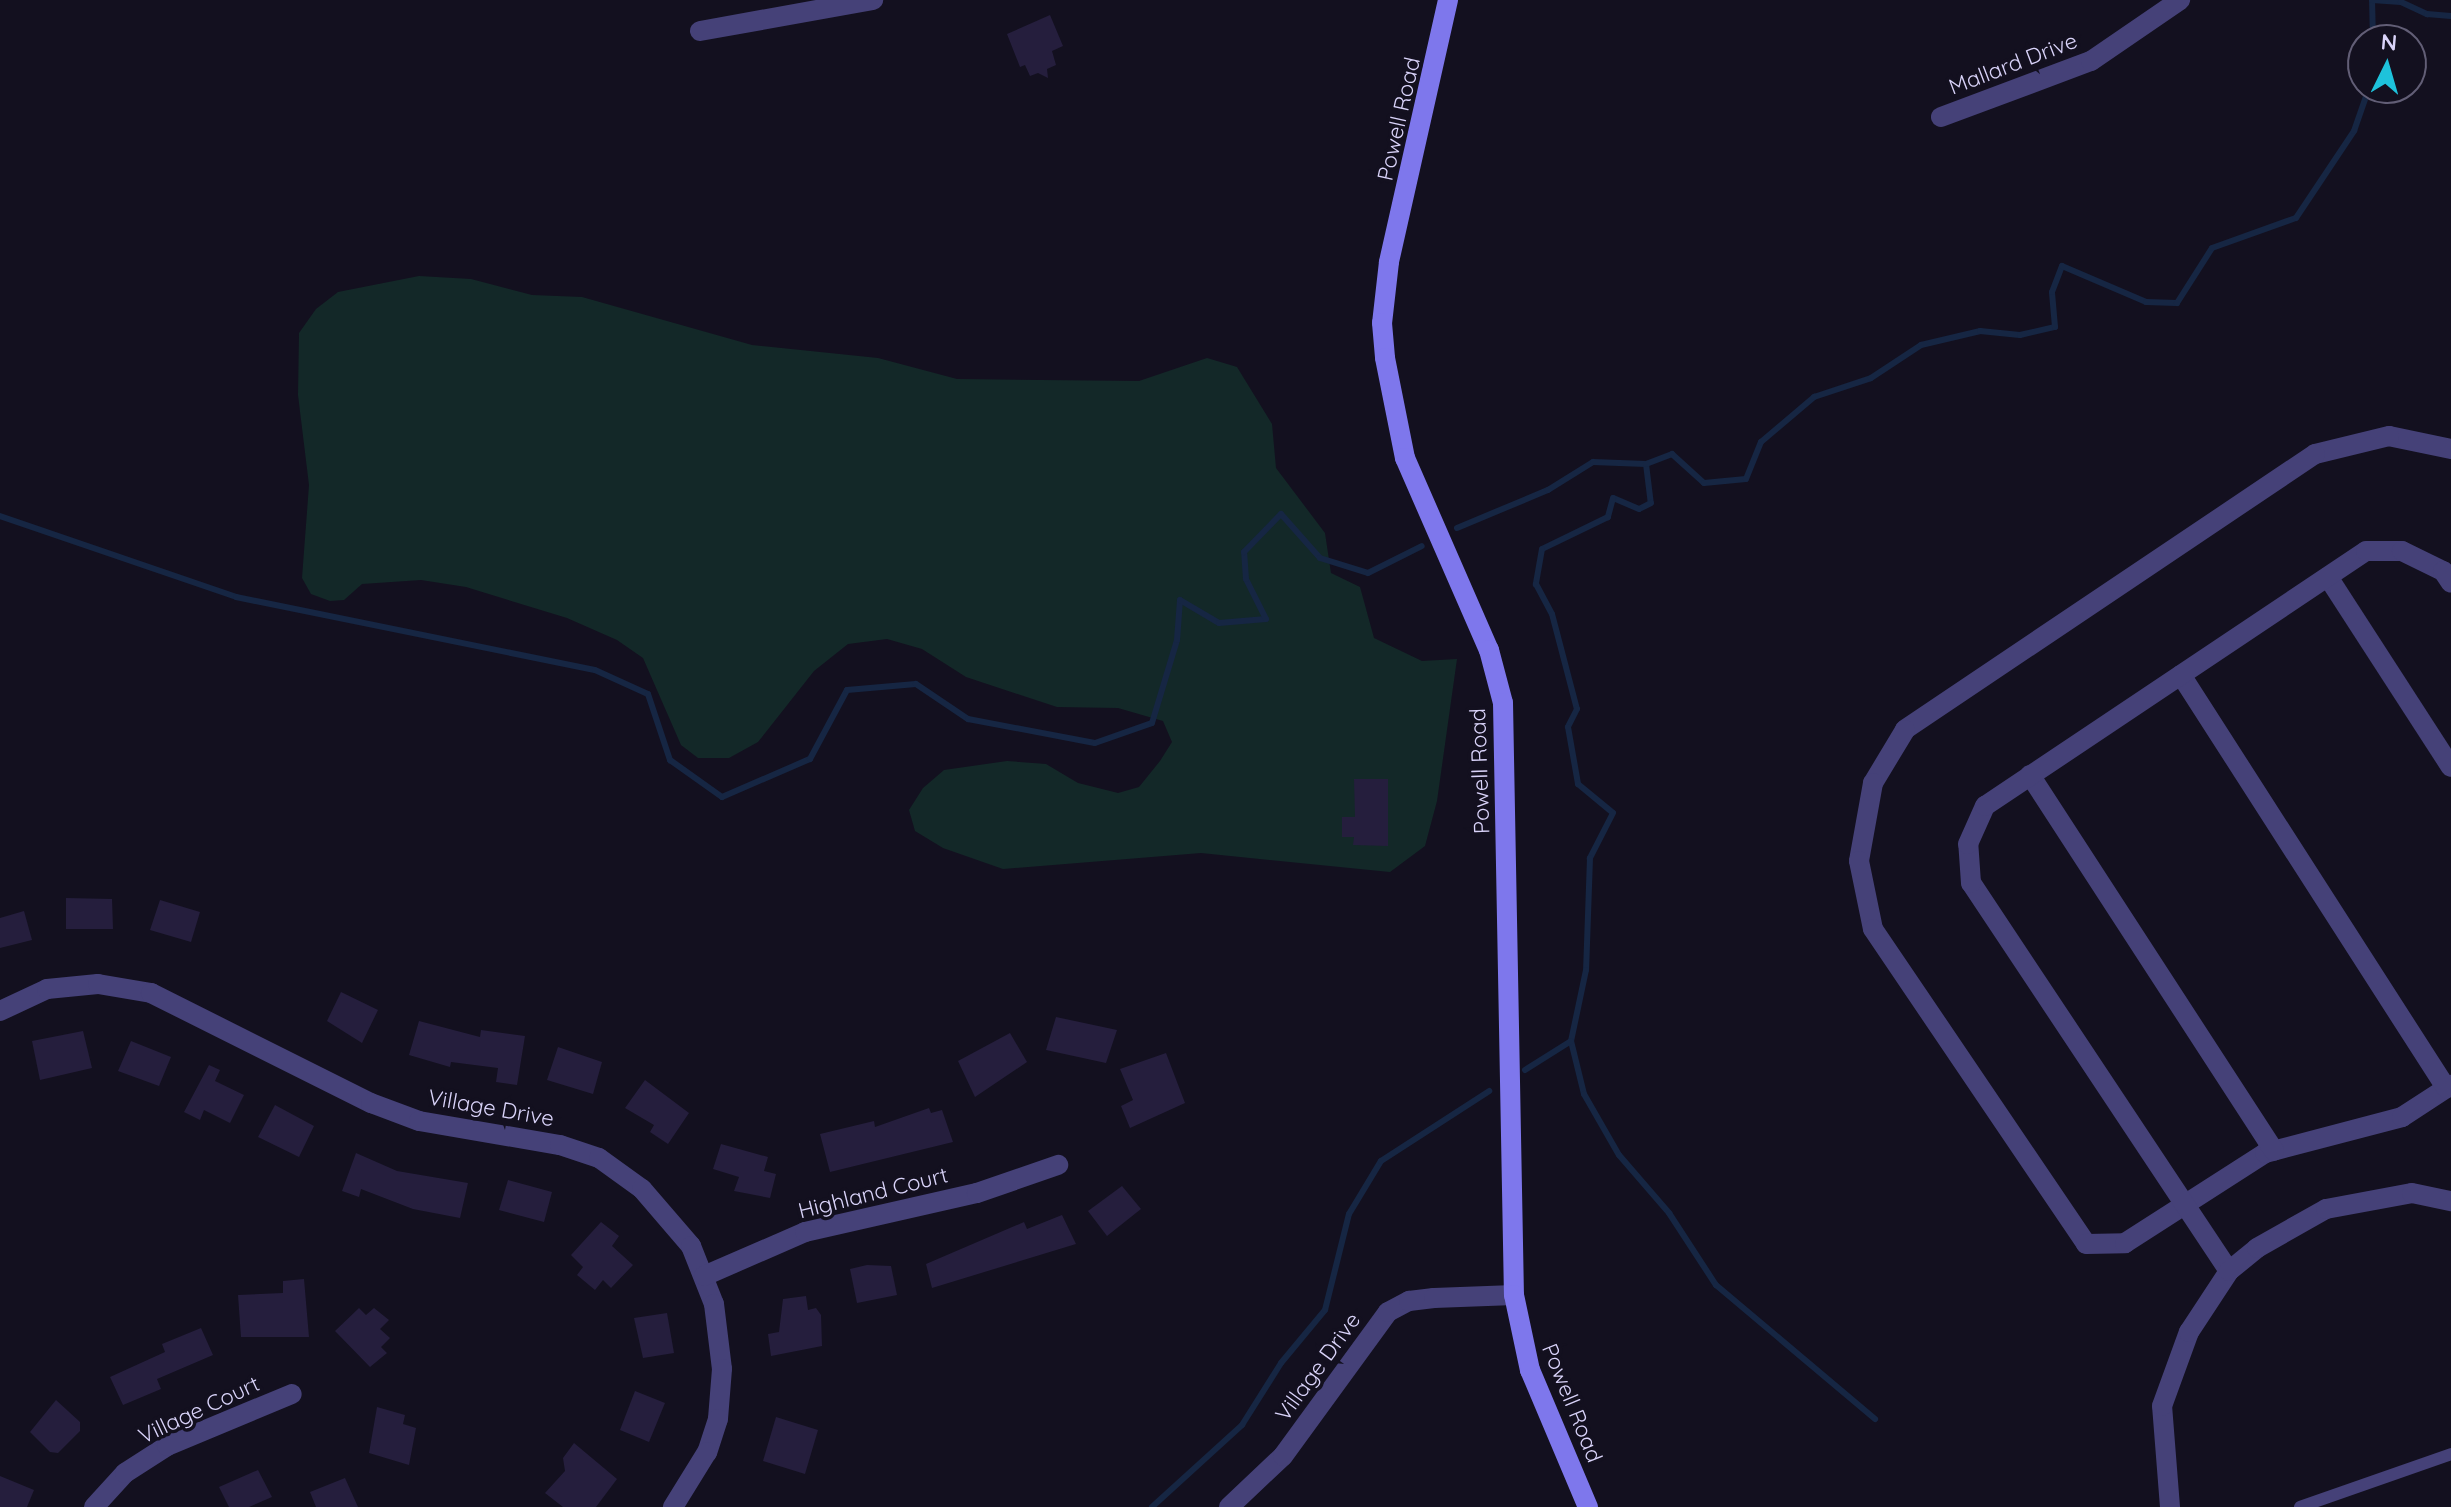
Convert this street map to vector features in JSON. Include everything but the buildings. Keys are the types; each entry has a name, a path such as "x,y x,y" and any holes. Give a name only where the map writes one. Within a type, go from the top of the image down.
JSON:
{"street":[{"path":"700,31 873,0"},
{"name":"Powell Road","path":"1448,0 1389,262 1382,323 1389,396 1405,458 1489,650 1503,703 1514,1295 1530,1370 1588,1507"},
{"name":"Mallard Drive","path":"1941,117 2091,61 2180,0"},
{"path":"2181,675 2448,1086 2402,1117 2274,1151 2125,1243 2086,1244 1873,929 1859,861 1873,783 1905,730 2315,454 2389,436 2451,449"},
{"path":"2229,1271 1971,883 1968,844 1985,806 2366,551 2402,551 2443,571 2451,583"},
{"path":"2328,577 2451,767"},
{"path":"2030,775 2274,1151"},
{"name":"Village Drive","path":"0,1011 47,989 98,984 151,993 254,1048 419,1121 489,1129 599,1158 667,1214 691,1246 714,1304 722,1369 718,1419 696,1474 673,1507"},
{"name":"Highland Court","path":"704,1276 805,1232 977,1193 1058,1165"},
{"path":"2170,1507 2162,1406 2189,1332 2229,1271 2257,1248 2326,1209 2412,1193 2451,1201"},
{"name":"Village Drive","path":"1229,1507 1283,1456 1388,1312 1434,1298 1514,1295"},
{"name":"Village Court","path":"94,1507 125,1473 167,1446 292,1394"}],"lane":[{"path":"2300,1507 2451,1454"}],"green space":[{"path":"419,276 471,279 532,295 582,297 752,345 878,358 957,379 1139,381 1207,358 1237,367 1272,424 1276,468 1325,533 1331,573 1360,587 1374,638 1422,661 1457,659 1437,801 1425,846 1390,872 1201,853 1003,869 943,848 915,831 909,810 923,788 944,770 1007,761 1046,764 1078,783 1118,793 1139,787 1172,742 1163,721 1118,708 1057,707 966,677 922,649 887,639 848,644 814,671 758,742 729,758 698,758 681,745 643,658 617,640 567,618 466,587 421,580 362,584 344,600 330,601 311,594 302,578 309,485 298,395 299,333 316,309 338,292"}],"waterway":[{"path":"2373,24 2372,0 2401,2 2427,14 2451,16"},
{"path":"1457,528 1548,490 1593,462 1646,464 1672,454 1704,483 1746,479 1761,442 1814,397 1871,378 1921,345 1980,331 2020,335 2055,327 2052,292 2062,266 2146,302 2177,303 2212,248 2296,218 2354,131 2363,104"},
{"path":"1646,464 1651,503 1639,509 1613,498 1608,517 1542,549 1536,584 1552,614 1577,709 1568,727 1578,784 1613,813 1590,858 1586,970 1571,1041 1584,1094 1619,1155 1669,1213 1716,1285 1875,1419"},
{"path":"0,516 236,597 595,670 648,694 670,760 722,797 810,759 847,690 916,684 968,719 1095,743 1152,723 1177,640 1180,600 1219,623 1266,619 1246,579 1244,552 1281,514 1320,558 1368,573 1422,546"},
{"path":"1525,1070 1571,1041"},
{"path":"1152,1507 1242,1425 1281,1363 1325,1310 1349,1214 1381,1161 1489,1091"}]}
